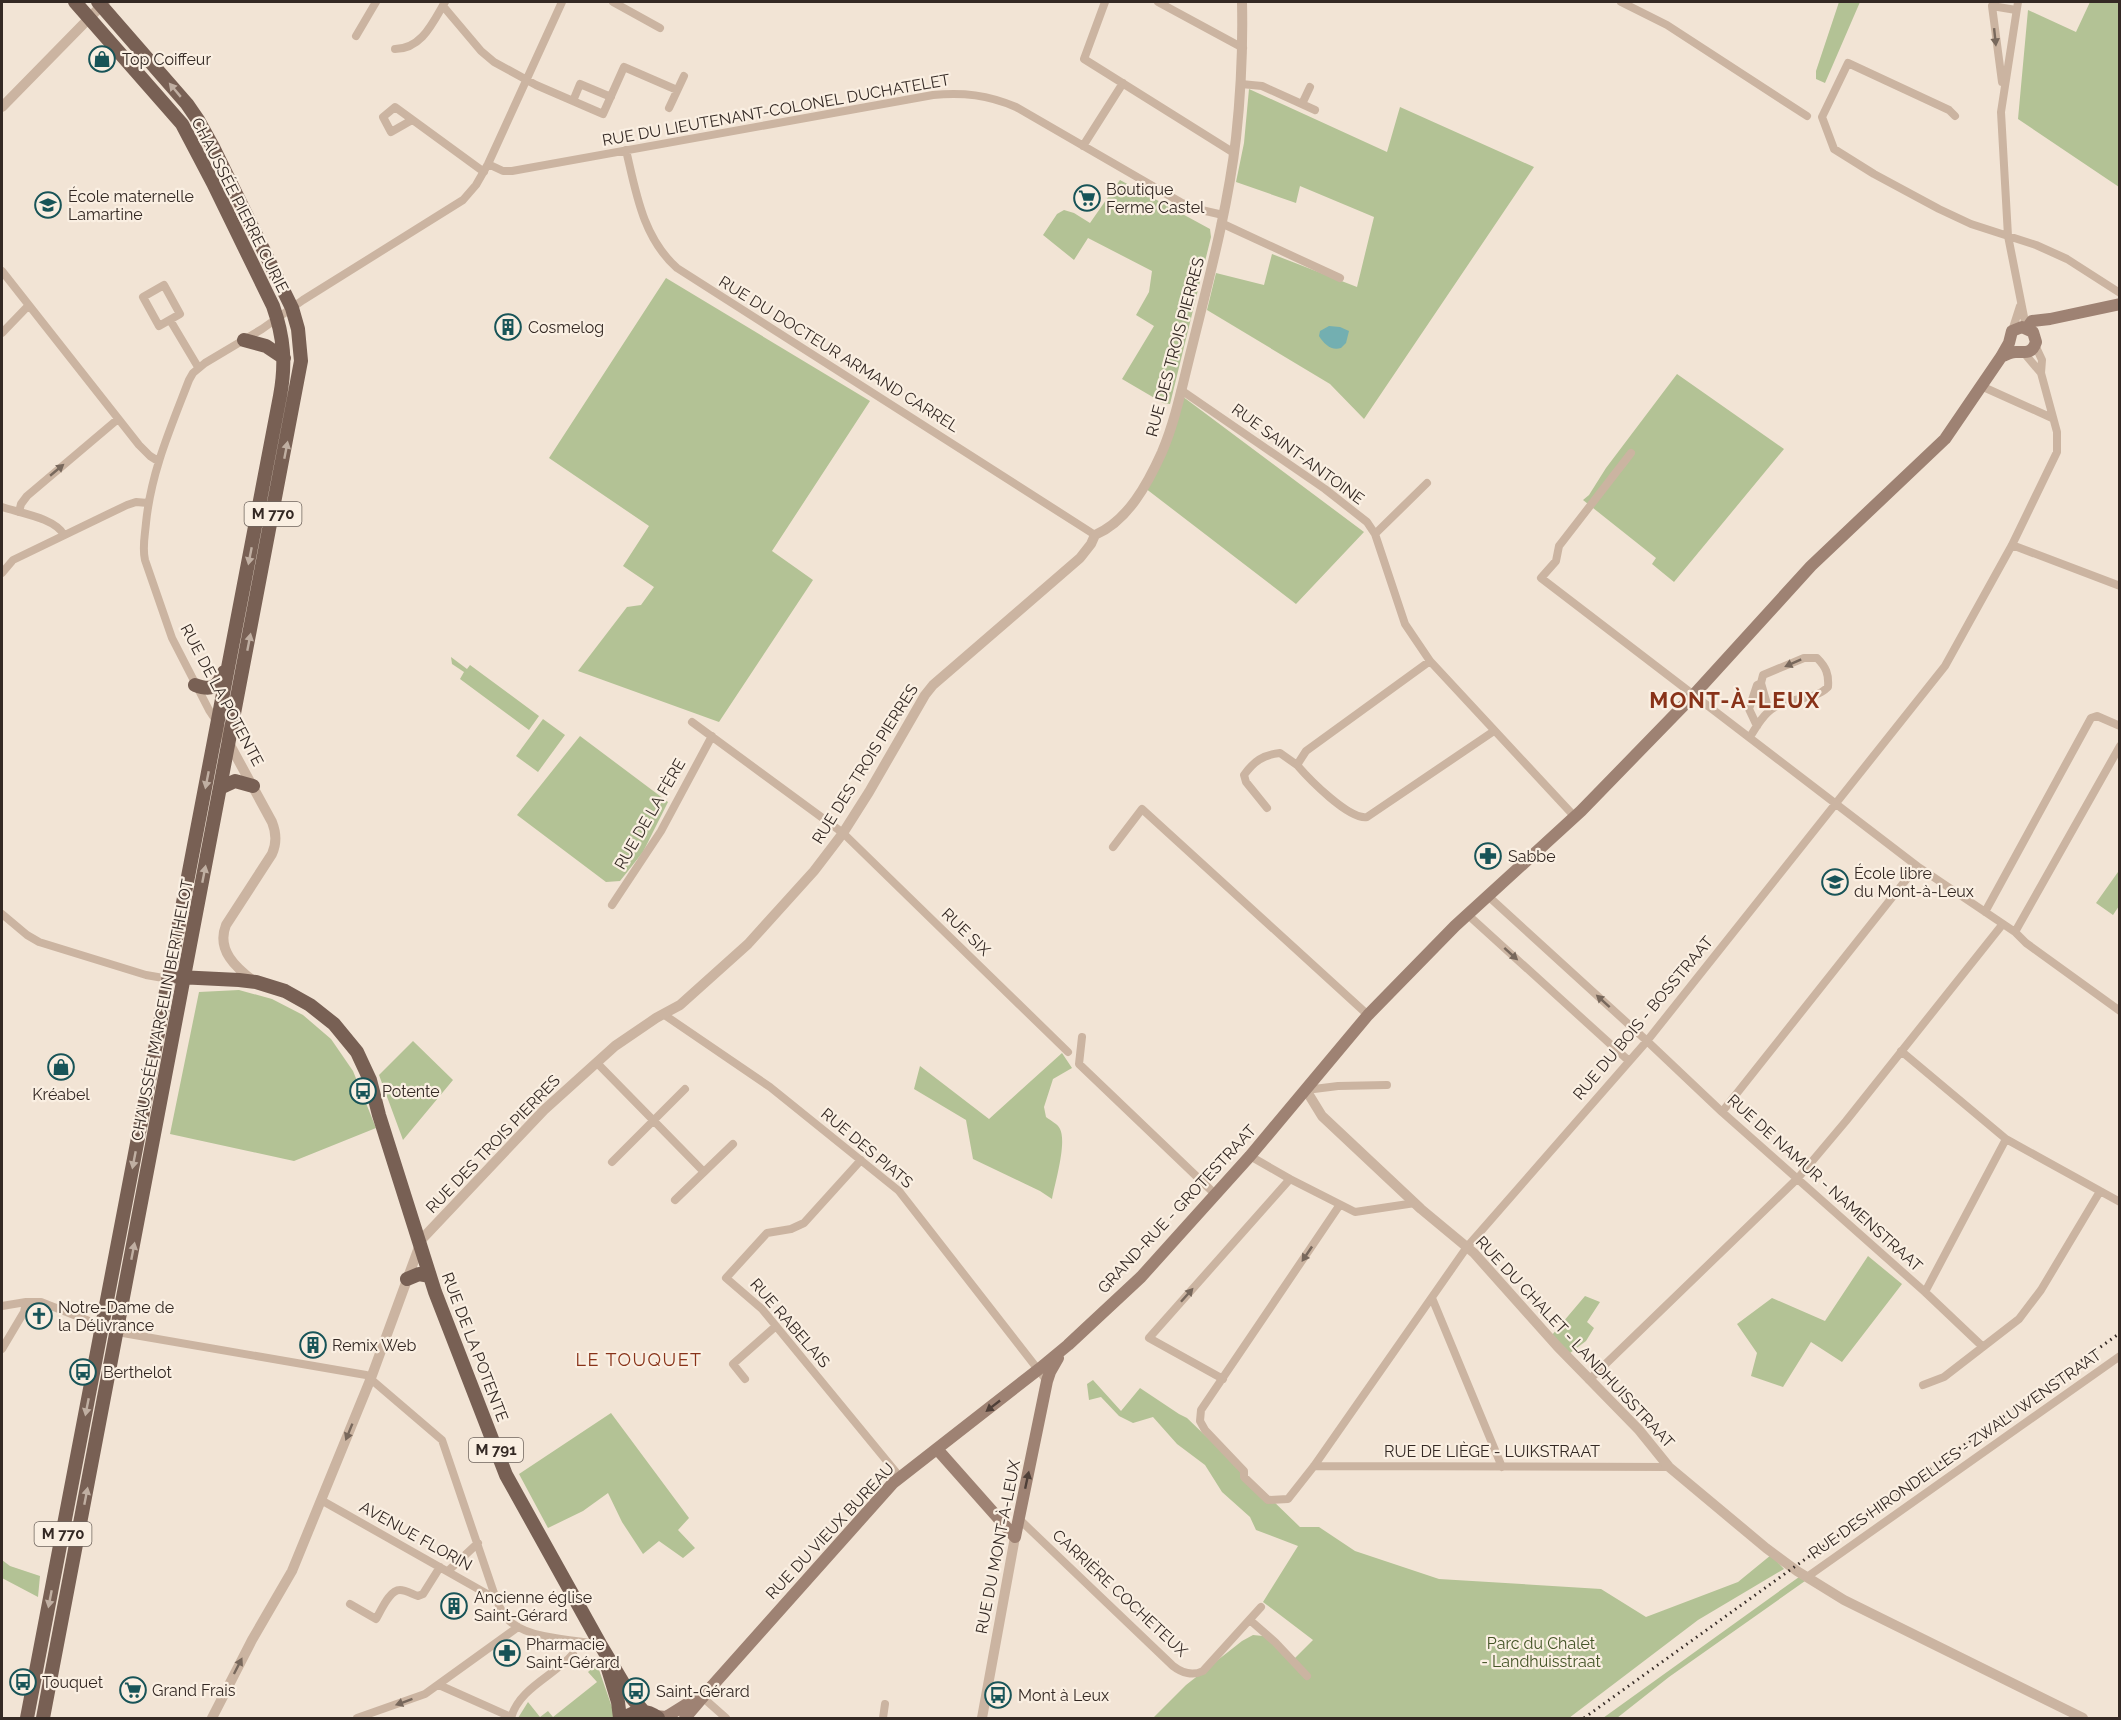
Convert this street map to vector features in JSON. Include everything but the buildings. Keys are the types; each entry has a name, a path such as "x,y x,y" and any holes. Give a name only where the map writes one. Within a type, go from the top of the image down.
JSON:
{"main road":[{"name":"CHAUSSÉE PIERRE CURIE","path":"75,2 169,108 187,133 266,288 277,318"},
{"name":"CHAUSSÉE PIERRE CURIE","path":"102,3 198,120 292,308"},
{"path":"2030,333 2050,319 2120,304"},
{"name":"CHAUSSÉE MARCELIN BERTHELOT","path":"27,1719 102,1327 220,788 300,373 301,352 292,308"},
{"name":"CHAUSSÉE MARCELIN BERTHELOT","path":"43,1719 161,1102 179,979 191,865 280,396 284,358 282,333 277,318"},
{"path":"2019,327 2030,333 2030,351 2015,345 2019,327"},
{"path":"244,340 266,346 284,358"},
{"name":"GRAND-RUE - GROTESTRAAT","path":"1068,1345 1141,1277 1250,1156 1368,1015 1467,914 1575,817 1693,695 1811,566 1945,439 2001,357 2015,345"},
{"path":"195,685 206,688 215,687 231,657"},
{"path":"220,788 235,781 253,786"},
{"name":"RUE DE LA POTENTE","path":"179,979 224,978 256,982 295,996 321,1013 342,1032 365,1067 430,1276 506,1475 632,1698 653,1715"},
{"name":"RUE DE LA POTENTE","path":"179,979 259,990 305,1010 332,1034 350,1057 379,1115"},
{"path":"407,1279 419,1274 430,1276"},
{"name":"RUE DU VIEUX BUREAU","path":"653,1715 663,1718 701,1696 900,1477 1068,1345"},
{"name":"RUE DU MONT-À-LEUX","path":"1016,1537 1047,1381 1053,1366 1068,1345"},
{"path":"937,1449 1016,1537"},
{"name":"RUE DE LA POTENTE","path":"600,1644 616,1695 620,1719"},
{"name":"RUE DU VIEUX BUREAU","path":"685,1719 701,1696"},
{"path":"625,1719 634,1713 653,1715"}],"street":[{"path":"356,36 376,2"},
{"path":"170,320 198,367 458,203 476,185 486,168 562,2"},
{"path":"613,2 660,28"},
{"path":"1105,2 1084,59 1234,153"},
{"path":"1158,2 1243,48"},
{"name":"RUE DES TROIS PIERRES","path":"212,1719 252,1640 292,1571 371,1378 420,1244 425,1236 529,1124 615,1046 684,1002 748,944 814,871 843,833 918,706 933,685 1080,558 1095,535 1110,528 1120,519 1147,481 1162,451 1180,390 1222,219 1234,153 1241,84 1242,2"},
{"path":"1621,2 1675,30 1807,116"},
{"path":"2,107 102,3"},
{"path":"395,49 406,48 416,43 444,4 486,56 499,66 603,114 624,67 677,90"},
{"path":"1991,4 2017,6 2003,91 1996,46 1991,4"},
{"path":"1955,116 1950,110 1848,63 1822,117 1834,149 1874,174 1971,224 2036,245 2067,259 2120,293"},
{"path":"669,108 684,76"},
{"path":"1083,146 1123,83"},
{"path":"573,101 580,84 611,97"},
{"path":"1241,84 1263,86 1316,110"},
{"path":"1302,104 1310,87"},
{"name":"RUE DU BOIS - BOSSTRAAT","path":"1223,1379 1201,1410 1200,1421 1204,1430 1268,1500 1288,1499 1314,1466 1467,1247 1647,1041 1945,666 2012,545 2057,452 2057,432 2041,373 2042,360 2020,306 2020,293 2008,236 2001,112 2003,91"},
{"name":"RUE DU LIEUTENANT-COLONEL DUCHATELET","path":"486,168 509,172 933,95 961,93 980,95 1002,101 1034,117 1182,203 1222,219 1340,278"},
{"path":"412,120 486,168"},
{"name":"RUE DU DOCTEUR ARMAND CARREL","path":"626,150 637,198 648,229 661,252 677,268 1095,535"},
{"path":"2,271 144,451 158,461"},
{"path":"164,285 180,314 170,320 159,326 143,297 164,285"},
{"path":"2,333 28,306"},
{"path":"2020,306 2015,345 2041,373"},
{"name":"RUE DE LA POTENTE","path":"198,367 189,380 158,461 148,503 145,560 169,631 195,685 274,827 275,844 270,858 226,925 223,940 226,953 256,982"},
{"path":"1981,386 2052,418"},
{"name":"RUE SAINT-ANTOINE","path":"1180,390 1333,495 1367,522 1375,534 1405,624 1430,661 1575,817"},
{"path":"19,512 27,496 118,419"},
{"path":"1631,453 1559,546 1556,561 1541,578 1917,866 2015,932 2026,943 2120,1011"},
{"path":"1375,534 1426,483"},
{"path":"2,573 14,560 64,535 127,505 136,502 148,503"},
{"path":"2,507 52,522 62,530 64,535"},
{"path":"2012,545 2120,586"},
{"path":"1750,737 1776,706 1822,693 1828,687 1825,666 1817,658 1804,658 1763,675 1761,683 1770,711"},
{"path":"1297,765 1306,751 1430,661"},
{"path":"1757,726 1749,709 1757,686 1761,683"},
{"path":"1985,912 2091,718 2097,716 2120,726"},
{"path":"692,722 843,833"},
{"path":"1267,808 1246,782 1244,775 1258,759 1270,754 1280,753 1297,765 1308,778 1349,812 1361,818 1367,817 1494,731"},
{"name":"RUE DE LA FÈRE","path":"612,905 656,840 712,736"},
{"path":"2015,932 2120,746"},
{"path":"1113,848 1142,809 1368,1015"},
{"name":"RUE SIX","path":"843,833 1068,1052"},
{"path":"1722,1112 1917,866"},
{"name":"RUE DE NAMUR - NAMENSTRAAT","path":"1488,896 1722,1112 1925,1292 1983,1347"},
{"path":"2,914 39,942 151,976 179,979"},
{"path":"1467,914 1629,1061"},
{"path":"1589,1380 1798,1178 2002,925"},
{"name":"RUE DES PIATS","path":"663,1014 770,1087 899,1191 1039,1370"},
{"path":"1082,1038 1079,1064 1215,1194"},
{"path":"1901,1051 2006,1139 2099,1193 2120,1202"},
{"path":"597,1063 704,1172"},
{"path":"1306,1090 1338,1086 1387,1085"},
{"path":"612,1162 685,1089"},
{"name":"RUE DU CHALET - LANDHUISSTRAAT","path":"1306,1090 1323,1116 1415,1203 1467,1247 1638,1430 1669,1467 1766,1548 1844,1600 2083,1719"},
{"path":"1925,1292 2006,1139"},
{"path":"675,1200 733,1144"},
{"path":"1250,1156 1355,1212 1415,1203"},
{"name":"RUE RABELAIS","path":"861,1160 804,1223 798,1227 767,1233 726,1278 746,1293 776,1326 900,1477"},
{"path":"1290,1179 1149,1338 1223,1379 1340,1206"},
{"path":"1923,1385 1944,1377 2019,1319 2041,1290 2099,1193"},
{"path":"1432,1298 1502,1467"},
{"path":"2,1349 24,1312 26,1302"},
{"path":"2,1306 26,1302 46,1304 117,1332 359,1373 371,1378 442,1440 496,1599 507,1618 518,1627 537,1634 600,1644"},
{"path":"745,1378 733,1364 776,1326"},
{"name":"RUE DES HIRONDELLES - ZWALUWENSTRAAT","path":"1807,1577 2120,1356"},
{"path":"1039,1370 1047,1381"},
{"name":"RUE DE LIÈGE - LUIKSTRAAT","path":"1314,1466 1669,1467"},
{"name":"AVENUE FLORIN","path":"321,1500 496,1599"},
{"name":"CARRIÈRE COCHETEUX","path":"1019,1519 1173,1666 1183,1672 1194,1674 1203,1671 1261,1608"},
{"name":"RUE DU MONT-À-LEUX","path":"982,1719 1016,1537"},
{"path":"350,1604 376,1619 392,1592 403,1590 415,1596 421,1596 444,1569 478,1543"},
{"path":"1251,1621 1275,1642 1307,1676"},
{"path":"357,1719 420,1696 439,1685 518,1627"},
{"path":"439,1685 511,1718 522,1698 573,1654"},
{"path":"701,1696 726,1719"},
{"path":"882,1719 885,1704"}],"green space":[{"path":"1839,2 1860,2 1825,83 1816,79 1816,71"},
{"path":"2090,2 2119,2 2119,187 2018,119 2028,10 2076,32"},
{"path":"1249,89 1387,152 1400,107 1534,167 1364,419 1330,384 1207,310 1216,273 1264,285 1272,254 1357,287 1374,217 1300,186 1296,203 1236,182 1244,143"},
{"path":"1120,180 1210,229 1211,237 1170,404 1163,403 1122,379 1154,326 1136,315 1149,292 1152,271 1088,238 1074,260 1043,235 1057,214 1064,210 1090,223"},
{"path":"666,278 870,401 772,551 813,580 719,722 578,671 627,607 641,605 654,587 623,566 649,526 549,458"},
{"path":"1677,374 1784,449 1674,582 1652,564 1656,558 1583,500 1589,495 1606,468"},
{"path":"1182,396 1364,532 1296,604 1145,488"},
{"path":"451,657 467,669 470,665 539,716 529,730 460,679 464,672 452,664"},
{"path":"543,719 565,735 538,772 516,756"},
{"path":"580,736 668,802 643,852 620,881 606,882 517,815"},
{"path":"2118,872 2119,906 2113,915 2096,903"},
{"path":"239,990 272,999 303,1015 331,1039 353,1071 376,1128 294,1161 170,1134 199,992"},
{"path":"413,1041 453,1080 403,1140 379,1075"},
{"path":"1062,1053 1072,1068 1053,1079 1044,1107 1046,1117 1058,1126 1062,1135 1058,1174 1052,1199 973,1159 966,1120 914,1089 920,1066 989,1119"},
{"path":"1868,1256 1902,1284 1842,1362 1811,1342 1783,1387 1751,1376 1757,1353 1737,1324 1772,1298 1825,1321"},
{"path":"1585,1296 1600,1302 1587,1322 1594,1328 1586,1341 1570,1353 1552,1335"},
{"name":"Parc du Chalet - Landhuisstraat","path":"1093,1380 1121,1411 1140,1388 1187,1418 1300,1527 1319,1527 1355,1551 1439,1579 1601,1589 1646,1617 1738,1582 1771,1555 1784,1569 1698,1620 1569,1718 1153,1718 1186,1685 1253,1635 1263,1636 1295,1658 1313,1640 1263,1602 1298,1546 1256,1530 1250,1517 1222,1492 1205,1465 1177,1444 1153,1417 1133,1423 1119,1416 1101,1397 1089,1400 1087,1384"},
{"path":"611,1413 689,1518 678,1530 695,1548 683,1558 659,1541 643,1554 622,1522 608,1493 583,1511 548,1528 519,1474"},
{"path":"2,1560 10,1566 40,1576 38,1597 2,1578"},
{"path":"1799,1577 1805,1581 1669,1677 1617,1718 1603,1718"},
{"path":"597,1664 614,1713 613,1718 518,1718 528,1702 540,1717 548,1711 553,1717 597,1682 588,1672"}],"water":[{"path":"1329,326 1349,331 1346,343 1341,348 1334,349 1328,346 1319,336 1320,331"}],"railway":[{"path":"1584,1718 2120,1333"}],"place":[{"name":"Top Coiffeur","path":"102,59"},
{"name":"Boutique Ferme Castel","path":"1087,198"},
{"name":"École maternelle Lamartine","path":"48,205"},
{"name":"Cosmelog","path":"508,327"},
{"name":"Sabbe","path":"1488,856"},
{"name":"École libre du Mont-à-Leux","path":"1835,882"},
{"name":"Kréabel","path":"61,1067"},
{"name":"Potente","path":"363,1091"},
{"name":"Notre-Dame de la Délivrance","path":"39,1316"},
{"name":"Remix Web","path":"313,1345"},
{"name":"Berthelot","path":"83,1372"},
{"name":"Ancienne église Saint-Gérard","path":"454,1606"},
{"name":"Pharmacie Saint-Gérard","path":"507,1653"},
{"name":"Touquet","path":"23,1682"},
{"name":"Grand Frais","path":"133,1690"},
{"name":"Saint-Gérard","path":"636,1691"},
{"name":"Mont à Leux","path":"998,1695"}],"district":[{"name":"MONT-À-LEUX","path":"1735,700"},
{"name":"LE TOUQUET","path":"639,1359"}]}
